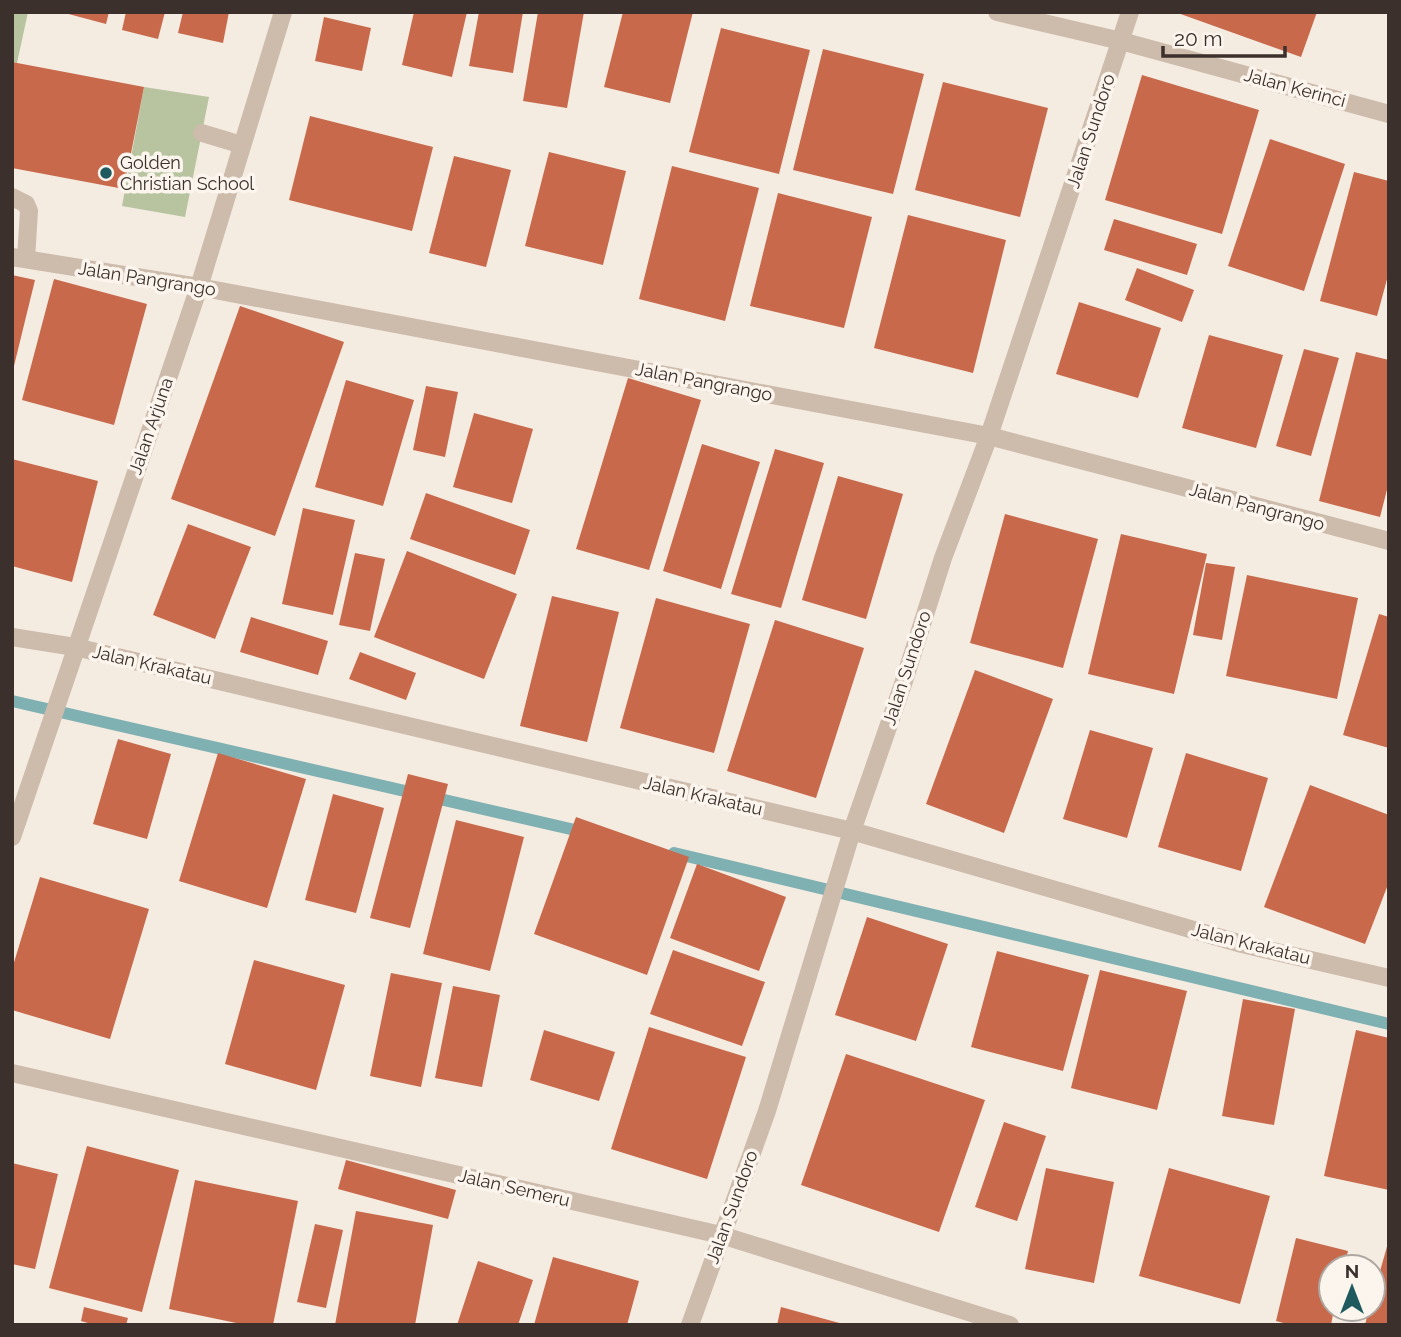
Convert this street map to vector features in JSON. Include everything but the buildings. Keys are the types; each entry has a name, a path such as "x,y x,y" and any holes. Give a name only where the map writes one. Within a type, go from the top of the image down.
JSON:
{"street":[{"name":"Jalan Arjuna","path":"12,836 199,287 283,12"},
{"name":"Jalan Kerinci","path":"997,12 1121,41 1389,114"},
{"name":"Jalan Sundoro","path":"690,1325 767,1111 852,831 943,558 989,436 1130,12"},
{"path":"202,132 242,145"},
{"path":"12,197 19,198 29,211 19,258"},
{"name":"Jalan Pangrango","path":"19,258 199,287 989,436 1389,541"},
{"name":"Jalan Krakatau","path":"12,637 75,647 852,831 1242,944 1389,978"},
{"name":"Jalan Semeru","path":"12,1073 721,1235 1010,1325"}],"green space":[{"path":"12,12 28,12 17,63 12,62"},
{"path":"144,87 209,97 185,217 122,206"}],"waterway":[{"path":"12,701 588,833"},
{"path":"674,853 1389,1024"}],"place":[{"name":"Golden Christian School","path":"106,173"}]}
